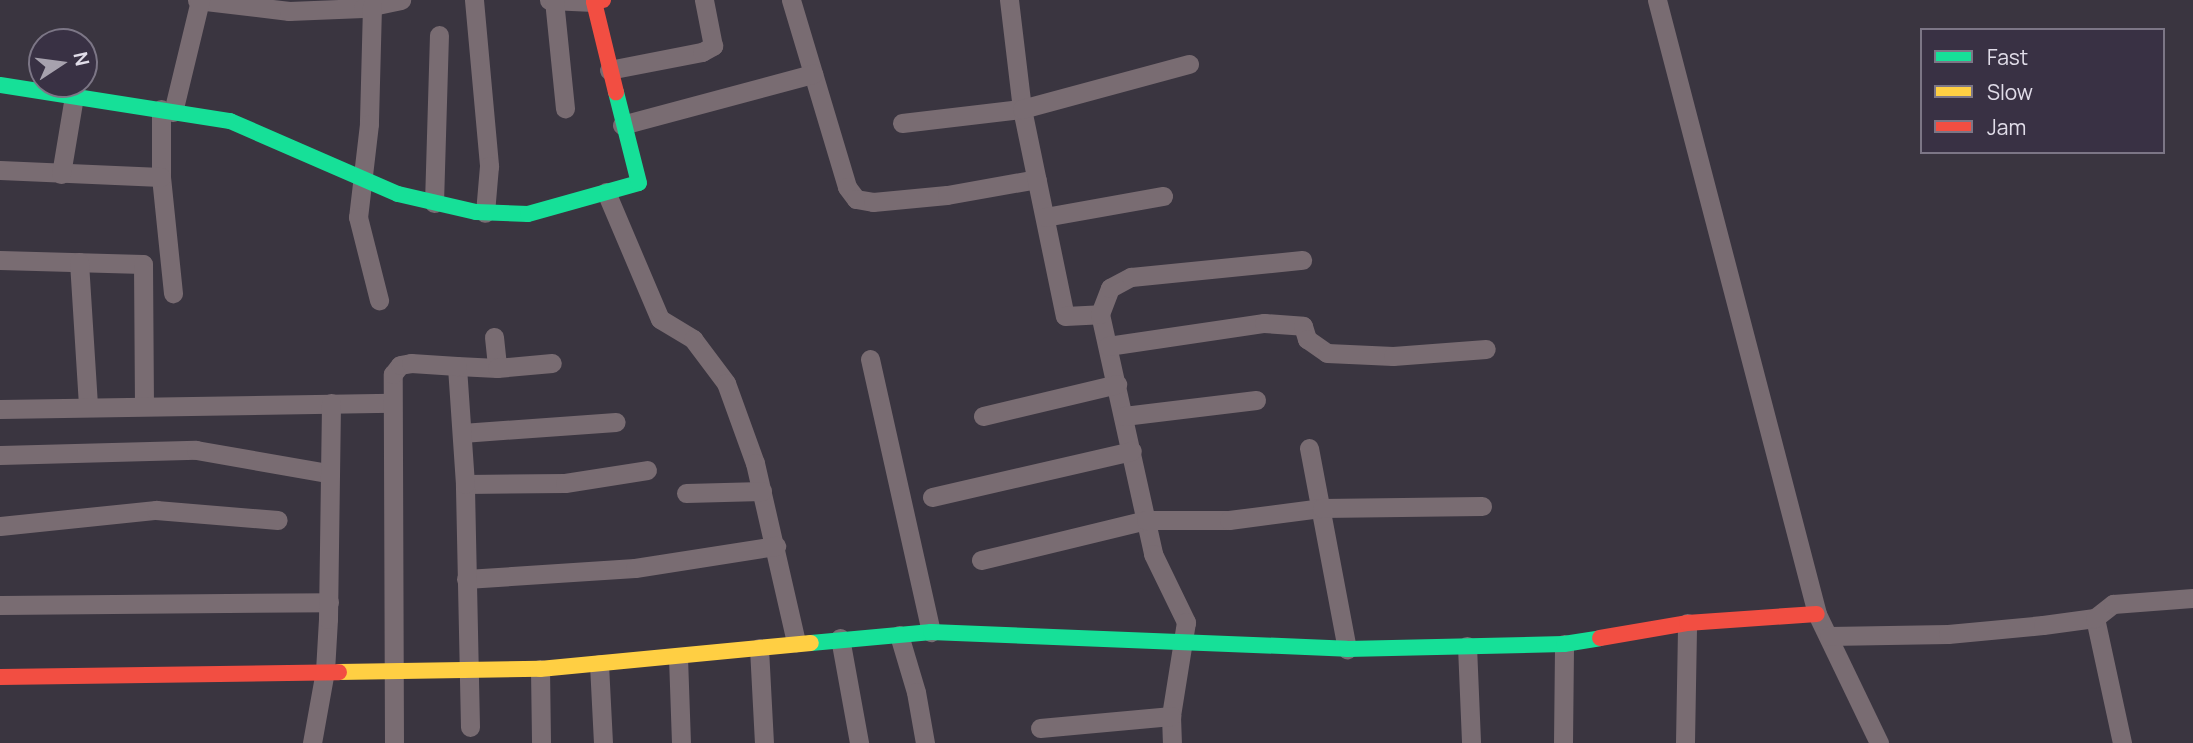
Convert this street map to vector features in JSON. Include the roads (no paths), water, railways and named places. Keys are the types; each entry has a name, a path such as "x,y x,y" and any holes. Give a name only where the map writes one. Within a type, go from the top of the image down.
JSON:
{"street":[{"path":"144,272 172,284 161,177 167,110 199,0 289,11 372,6 401,0"},
{"path":"474,0 489,166 485,213"},
{"path":"87,98 230,121 398,194 485,213 528,214 639,183 609,70 598,1 549,0"},
{"path":"554,0 565,108"},
{"path":"609,70 702,52 713,46 704,0"},
{"path":"792,0 848,187 856,199 873,202 935,196 1037,179"},
{"path":"1009,0 1022,108 1065,316 1100,314"},
{"path":"1657,0 1817,614 1879,743"},
{"path":"372,6 369,124 360,178 358,217 379,300"},
{"path":"434,203 439,36"},
{"path":"902,123 1022,108 1189,64"},
{"path":"622,125 813,74"},
{"path":"0,85 28,89"},
{"path":"61,174 74,98"},
{"path":"0,170 161,177"},
{"path":"606,192 660,319 693,339 726,383 762,491 796,642"},
{"path":"1045,217 1163,195"},
{"path":"0,260 144,264 144,405"},
{"path":"1172,743 1171,716 1180,639 1186,622 1153,554 1100,314 1110,288 1131,277 1302,260"},
{"path":"79,262 88,407"},
{"path":"1108,346 1264,323 1303,326 1307,339 1327,353 1393,356 1486,349"},
{"path":"494,337 497,368"},
{"path":"870,359 931,632"},
{"path":"394,743 391,670 395,577 393,374 400,365 497,368 552,363"},
{"path":"457,366 465,484 470,727"},
{"path":"983,416 1117,384"},
{"path":"1124,416 1256,400"},
{"path":"312,743 325,671 329,602 328,473 331,403"},
{"path":"0,410 144,405 392,403"},
{"path":"462,433 615,422"},
{"path":"1309,448 1347,649"},
{"path":"0,455 196,450 328,473"},
{"path":"932,497 1132,451"},
{"path":"465,484 565,483 647,470"},
{"path":"686,493 762,491"},
{"path":"981,560 1146,520 1229,520 1322,508 1482,506"},
{"path":"0,526 156,510 278,520"},
{"path":"466,579 635,568 776,546"},
{"path":"1829,636 1948,634 2095,618 2113,604 2193,598"},
{"path":"0,605 329,602"},
{"path":"0,677 540,669 678,657 796,642 931,632 1180,639 1347,649 1564,644 1687,623 1817,614"},
{"path":"2095,618 2122,743"},
{"path":"1685,743 1687,623"},
{"path":"899,635 916,692 925,743"},
{"path":"840,638 859,743"},
{"path":"1563,743 1564,644"},
{"path":"1467,646 1471,743"},
{"path":"759,648 764,743"},
{"path":"678,657 681,743"},
{"path":"600,664 603,743"},
{"path":"540,669 541,743"},
{"path":"1040,728 1171,716"}]}
